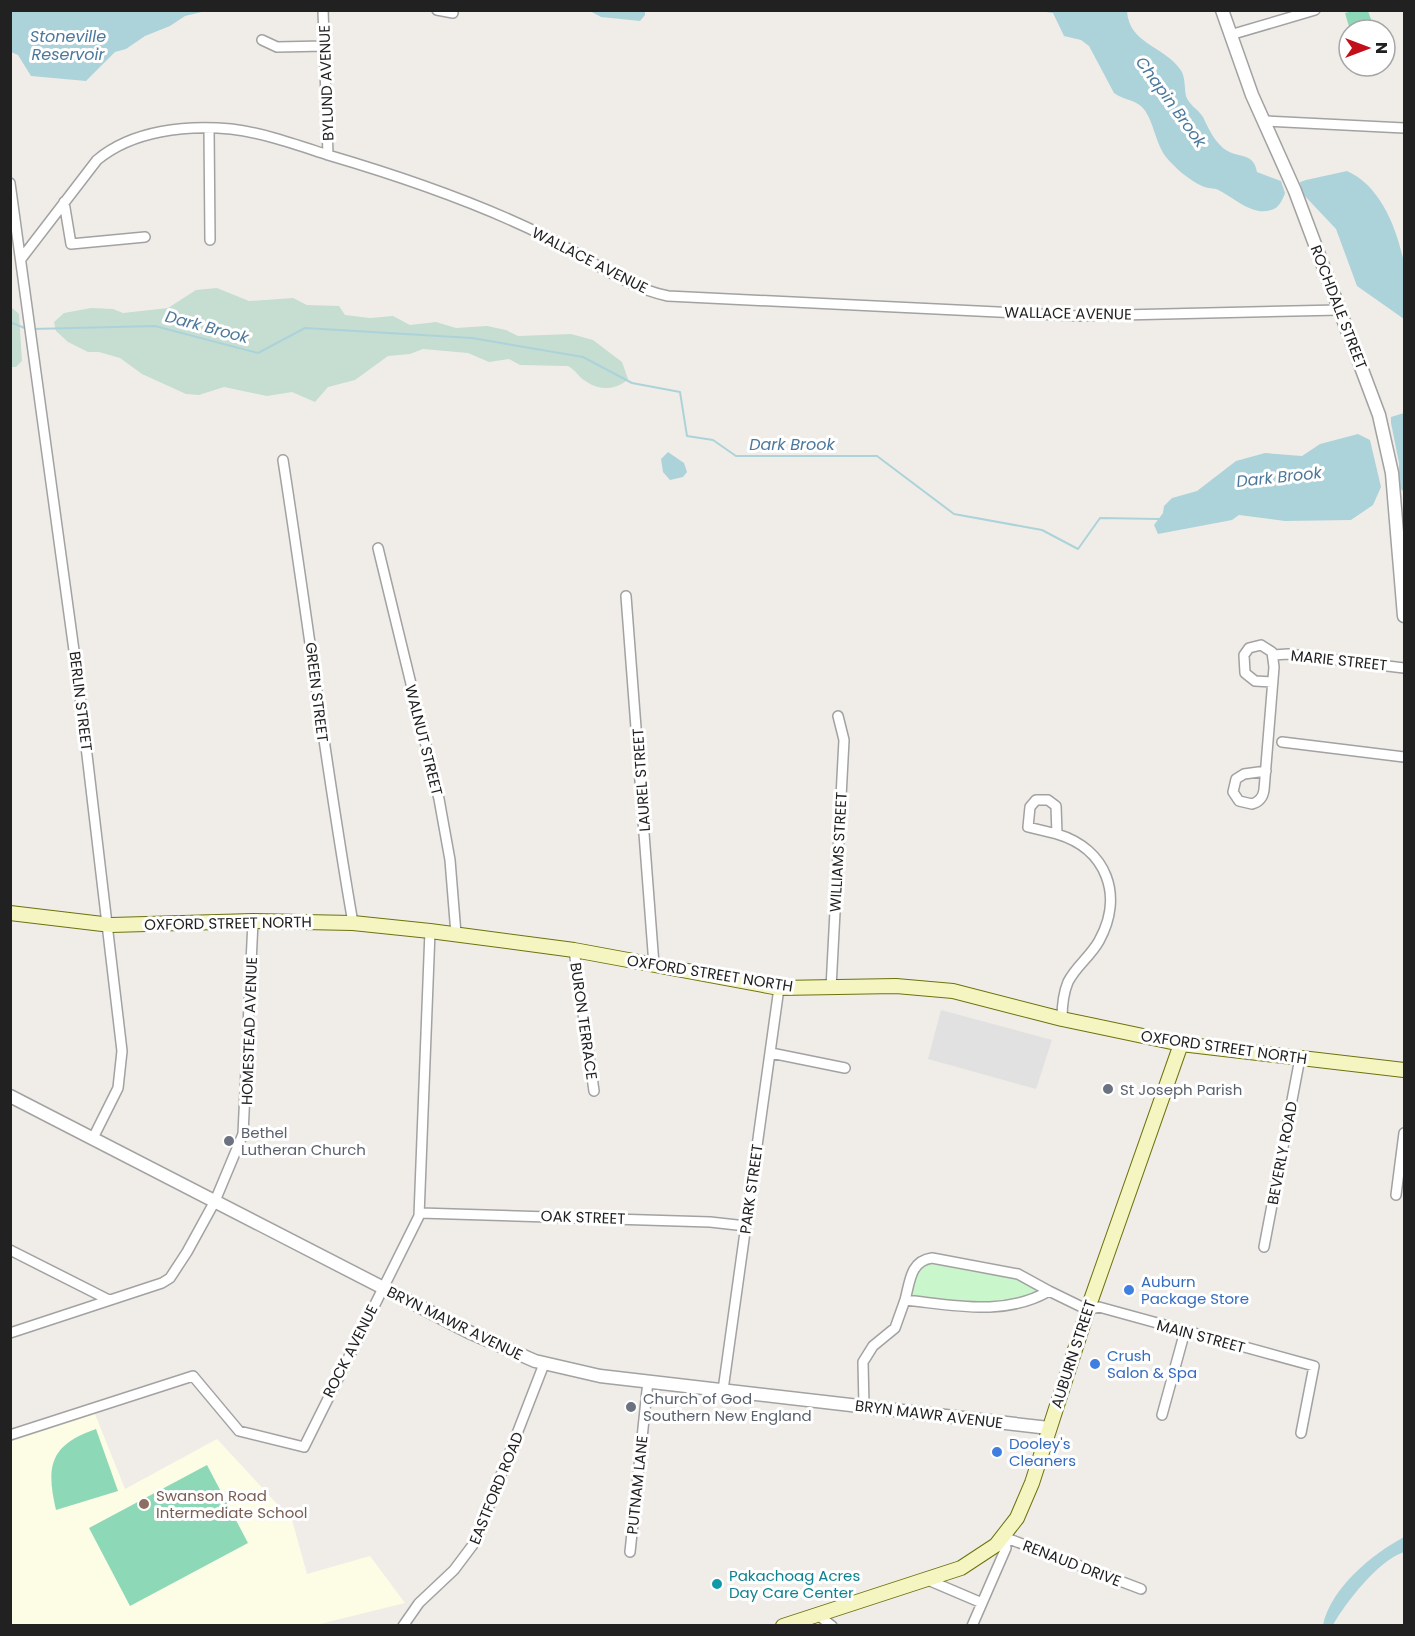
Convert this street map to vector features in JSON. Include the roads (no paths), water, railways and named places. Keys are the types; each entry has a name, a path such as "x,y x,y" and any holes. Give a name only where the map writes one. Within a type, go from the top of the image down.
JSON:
{"main road":[{"name":"OXFORD STREET NORTH","path":"10,913 109,925 253,921 354,923 430,931 574,950 779,988 896,986 953,991 1062,1019 1181,1044 1404,1070"},
{"name":"AUBURN STREET","path":"783,1626 928,1580 976,1560 1004,1537 1026,1500 1088,1310 1181,1044"}],"street":[{"name":"BYLUND AVENUE","path":"323,10 328,155"},
{"path":"437,10 453,13"},
{"name":"ROCHDALE STREET","path":"1222,10 1252,95 1266,121 1295,191 1379,415 1392,477 1404,616"},
{"path":"1230,36 1315,10"},
{"path":"262,40 277,47 325,46"},
{"path":"1266,121 1404,128"},
{"path":"209,128 210,240"},
{"name":"WALLACE AVENUE","path":"21,259 97,160 121,144 159,132 209,128 256,134 438,189 545,236 642,288 668,296 1079,316 1339,310"},
{"name":"BERLIN STREET","path":"10,183 32,329 109,925 122,1063 118,1088 93,1138"},
{"path":"63,202 71,244 145,237"},
{"name":"GREEN STREET","path":"283,460 312,649 318,714 354,923"},
{"name":"WALNUT STREET","path":"378,548 439,799 450,860 456,934"},
{"name":"LAUREL STREET","path":"626,596 654,965"},
{"path":"1266,771 1273,682 1273,655 1264,646 1255,645 1245,652 1243,664 1249,678 1273,682"},
{"name":"MARIE STREET","path":"1273,655 1288,654 1404,668"},
{"name":"WILLIAMS STREET","path":"831,988 844,740 838,716"},
{"path":"1282,742 1404,757"},
{"path":"1057,834 1081,845 1100,861 1105,872 1110,897 1103,933 1091,955 1074,972 1067,985 1062,1019"},
{"name":"HOMESTEAD AVENUE","path":"10,1333 166,1281 187,1252 215,1201 240,1144 245,1124 253,921"},
{"name":"ROCK AVENUE","path":"10,1435 193,1376 239,1431 303,1447 382,1288 412,1234 420,1213 430,931"},
{"name":"BURON TERRACE","path":"574,950 594,1091"},
{"name":"PARK STREET","path":"723,1390 779,988"},
{"path":"771,1053 845,1068"},
{"name":"BEVERLY ROAD","path":"1264,1247 1300,1058"},
{"name":"BRYN MAWR AVENUE","path":"10,1096 382,1288 498,1346 544,1364 600,1376 1049,1428"},
{"path":"1396,1195 1404,1134"},
{"name":"OAK STREET","path":"420,1213 710,1222 746,1226"},
{"path":"10,1250 109,1300"},
{"path":"864,1406 863,1362 873,1346 896,1328 915,1267 922,1260 932,1258 1016,1273 1088,1310"},
{"path":"905,1300 1002,1307 1025,1303 1049,1291"},
{"name":"MAIN STREET","path":"1088,1310 1099,1307 1314,1366 1301,1433"},
{"path":"1162,1415 1185,1331"},
{"name":"EASTFORD ROAD","path":"403,1626 419,1603 460,1563 479,1535 544,1364"},
{"name":"PUTNAM LANE","path":"630,1552 648,1381"},
{"path":"972,1626 1006,1548 1004,1537"},
{"name":"RENAUD DRIVE","path":"1004,1537 1141,1589"},
{"path":"928,1580 982,1603"},
{"path":"817,1614 832,1626"}],"water":[{"name":"Stoneville Reservoir","path":"10,11 206,11 185,16 170,26 145,36 126,49 115,52 86,81 31,76 18,55 11,52"},
{"path":"590,11 645,11 645,15 640,21 601,17"},
{"name":"Chapin Brook","path":"1039,11 1127,11 1129,22 1140,38 1173,61 1180,69 1187,99 1203,117 1220,145 1228,151 1248,158 1255,165 1257,172 1281,181 1285,193 1280,204 1271,210 1256,211 1216,189 1202,186 1182,173 1162,151 1149,118 1142,107 1114,93 1089,46 1081,40 1064,36 1053,13"},
{"path":"1347,171 1369,187 1386,210 1392,223 1405,270 1404,319 1357,286 1336,229 1301,192 1300,182"},
{"path":"1404,413 1404,493 1399,486 1399,463 1391,417"},
{"path":"1358,434 1370,440 1381,487 1373,505 1351,520 1285,521 1239,515 1232,520 1158,534 1154,525 1163,513 1164,506 1172,498 1197,491 1236,461 1265,453 1302,456 1320,444"},
{"path":"668,452 684,463 687,472 683,477 670,480 663,472 661,459"},
{"path":"1404,1537 1404,1552 1394,1556 1374,1573 1346,1605 1333,1625 1323,1625 1327,1611 1354,1574 1379,1553"}],"waterway":[{"name":"Dark Brook","path":"10,322 27,329"},
{"name":"Dark Brook","path":"32,329 155,326 258,353 305,328 472,338 583,357 632,383 680,392 687,436 713,440 736,456 877,456 954,514 1042,530 1078,549 1100,518 1159,519"}],"place":[{"name":"St Joseph Parish","path":"1108,1089"},
{"name":"Bethel Lutheran Church","path":"229,1141"},
{"name":"Auburn Package Store","path":"1129,1290"},
{"name":"Crush Salon & Spa","path":"1095,1364"},
{"name":"Church of God Southern New England","path":"631,1407"},
{"name":"Dooley's Cleaners","path":"997,1452"},
{"name":"Swanson Road Intermediate School","path":"144,1504"},
{"name":"Pakachoag Acres Day Care Center","path":"717,1584"}]}
